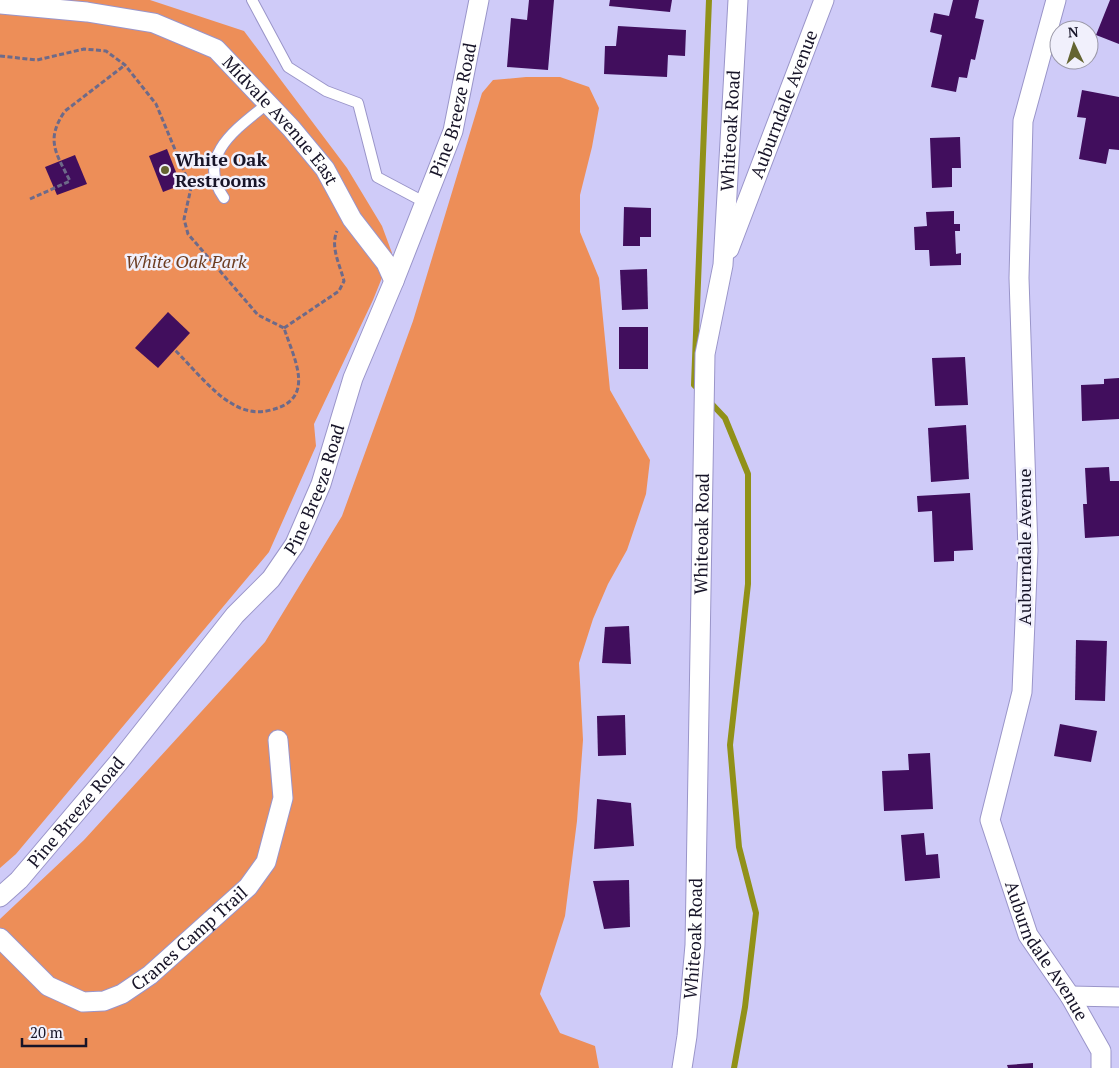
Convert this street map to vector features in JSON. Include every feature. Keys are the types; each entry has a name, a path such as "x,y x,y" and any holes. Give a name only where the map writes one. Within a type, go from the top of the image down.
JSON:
{"street":[{"name":"Pine Breeze Road","path":"0,897 19,880 118,764 235,614 271,579 295,544 321,484 352,378 394,282 453,131 479,0"},
{"name":"Whiteoak Road","path":"682,1068 687,1036 695,945 705,354 723,266 738,0"},
{"name":"Auburndale Avenue","path":"723,266 824,0"},
{"name":"Auburndale Avenue","path":"1056,0 1023,121 1018,278 1028,550 1023,673 1022,692 990,820 1028,935 1070,996 1101,1052 1101,1068"},
{"name":"Midvale Avenue East","path":"0,4 86,12 154,23 216,49 325,169 352,219 386,263 394,282"},
{"name":"Cranes Camp Trail","path":"0,938 48,986 83,1002 104,1001 122,994 150,975 248,887 266,862 283,798 278,740"},
{"path":"1070,996 1119,996"}],"lane":[{"path":"252,0 288,67 326,91 358,103 378,177 426,203"},
{"path":"224,198 216,178 215,165 218,148 234,130 267,104"}],"path":[{"path":"0,56 37,60 84,49 106,51 126,65 156,104 191,188 184,219 188,234 258,315 284,328 300,382 298,392 293,401 286,405 264,412 246,410 229,402 174,350"},
{"path":"30,199 70,181 53,145 58,121 65,111 126,65"},
{"path":"284,328 339,291 344,281 335,252 334,237 338,229 352,219"}],"green space":[{"name":"White Oak Park","path":"0,0 150,0 244,31 347,168 382,226 392,253 373,300 314,424 316,446 269,552 16,854 0,868"},
{"path":"526,77 560,77 589,87 599,108 580,195 580,232 599,278 610,390 650,460 646,494 627,550 608,584 593,619 579,663 583,740 577,821 565,916 540,994 560,1033 595,1046 599,1068 0,1068 0,919 84,840 265,642 342,516 413,321 482,93 493,80"}],"building":[{"path":"529,0 554,0 548,70 507,67 511,18 527,20"},
{"path":"610,0 672,0 670,12 609,6"},
{"path":"953,0 979,0 975,18 984,20 975,60 971,59 967,78 959,77 956,92 931,87 942,35 930,32 934,13 949,16"},
{"path":"1110,0 1119,0 1119,44 1099,36 1099,28"},
{"path":"618,26 686,30 685,56 668,55 667,77 604,74 605,46 616,46"},
{"path":"1082,90 1119,97 1119,150 1109,149 1106,164 1079,159 1086,118 1077,117"},
{"path":"960,137 961,168 952,168 952,187 932,188 930,138"},
{"name":"White Oak Restrooms","path":"167,149 181,185 163,192 149,156"},
{"path":"75,155 87,184 57,195 45,167"},
{"path":"624,207 651,208 651,237 640,237 640,246 623,246"},
{"path":"954,211 954,224 960,224 960,231 955,231 956,254 961,253 961,265 930,266 929,250 915,250 914,227 927,226 926,212"},
{"path":"647,269 648,309 622,310 620,270"},
{"path":"168,312 190,333 158,368 135,348"},
{"path":"619,327 648,327 648,369 619,369"},
{"path":"965,357 968,405 935,406 932,358"},
{"path":"1119,378 1119,419 1082,421 1081,385 1104,384 1104,379"},
{"path":"966,425 969,479 931,482 928,428"},
{"path":"1109,467 1110,481 1119,481 1119,536 1085,538 1083,504 1087,504 1085,468"},
{"path":"970,493 973,550 954,551 954,561 934,562 932,511 918,512 917,496"},
{"path":"629,626 631,664 602,663 605,627"},
{"path":"1076,640 1107,641 1105,701 1075,700"},
{"path":"625,715 626,755 598,756 597,716"},
{"path":"1060,724 1097,731 1091,762 1054,756"},
{"path":"930,753 933,809 884,811 882,771 909,770 908,754"},
{"path":"597,799 631,803 634,846 594,849"},
{"path":"924,833 926,855 938,854 940,878 905,881 901,835"},
{"path":"629,880 630,927 604,929 593,881"},
{"path":"1033,1063 1033,1068 1008,1068 1007,1065"}],"waterway":[{"path":"700,391 694,385 709,0"},
{"path":"708,400 725,418 748,474 748,584 730,745 739,847 756,913 745,1007 734,1068"}],"place":[{"name":"White Oak Restrooms","path":"165,170"}]}
